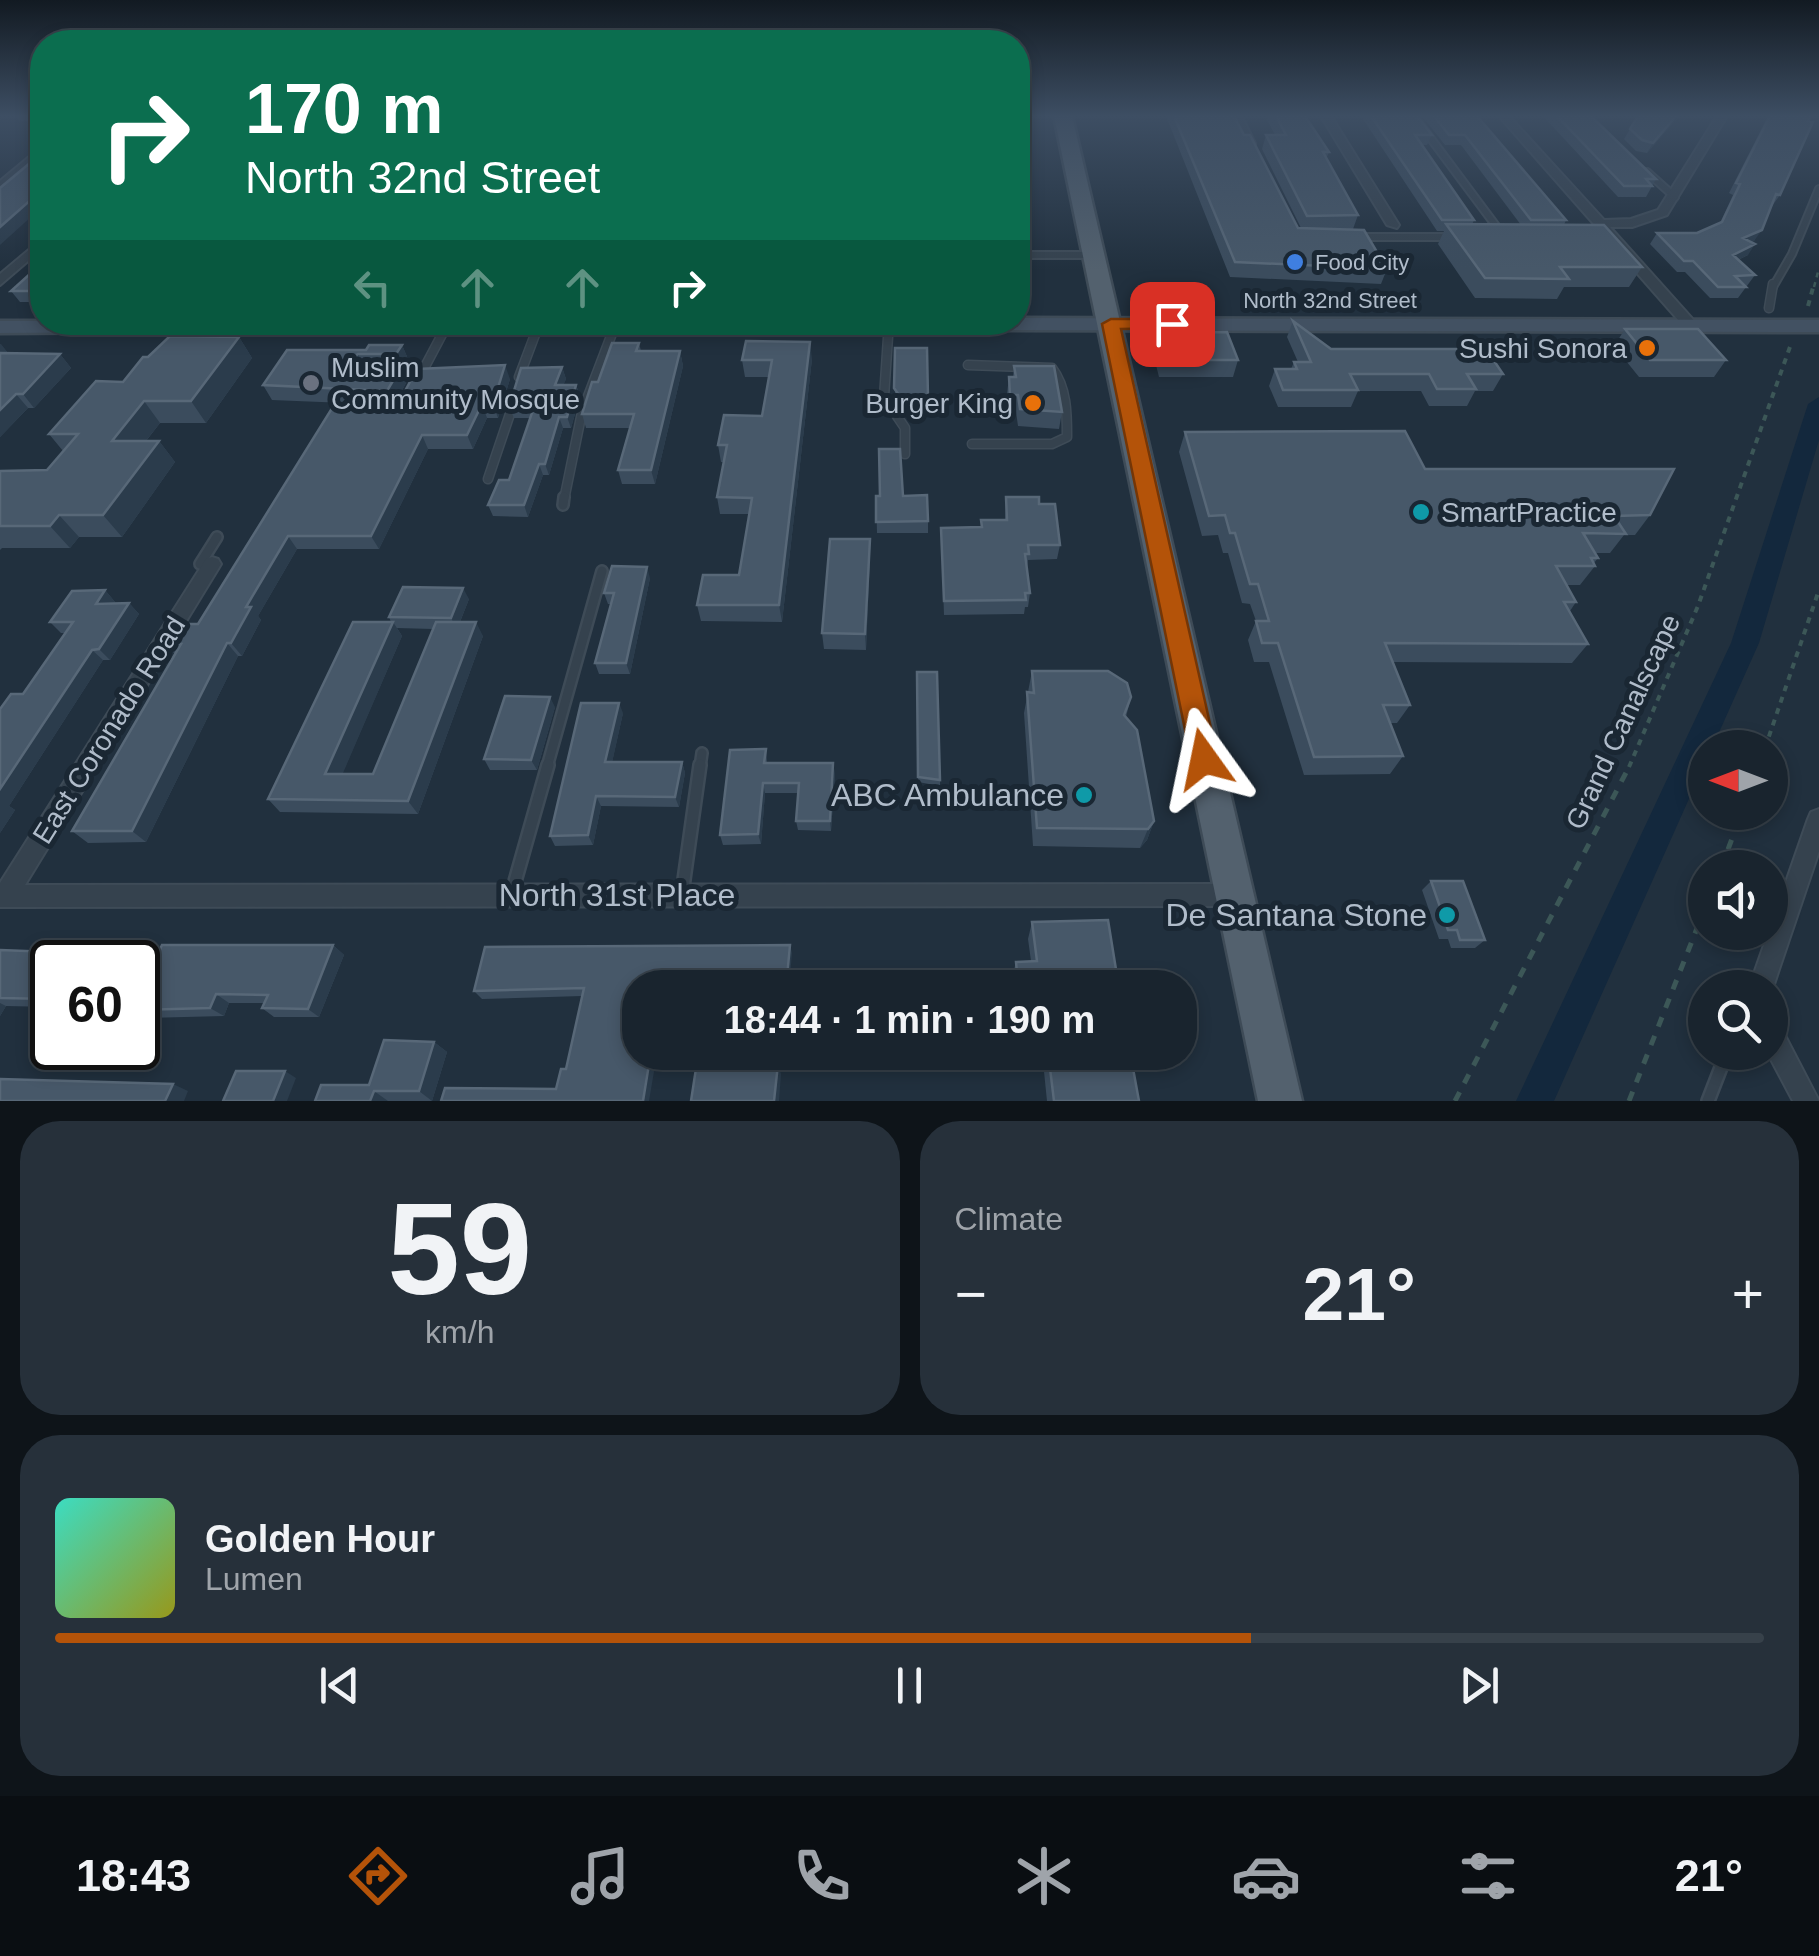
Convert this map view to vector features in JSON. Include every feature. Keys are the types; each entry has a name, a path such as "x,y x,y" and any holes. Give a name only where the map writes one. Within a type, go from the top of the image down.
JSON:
{"main road":[{"path":"1076,167 1280,1101"},
{"name":"North 32nd Street","path":"1030,324 1692,327 1810,321"},
{"name":"North 32nd Street","path":"0,327 30,326"}],"street":[{"path":"1358,167 1393,225"},
{"path":"1550,167 1692,327"},
{"path":"1600,224 1656,218 1675,197 1692,167"},
{"path":"0,281 30,253"},
{"name":"East Coronado Road","path":"3,896 212,564"},
{"path":"1768,970 1813,862 1819,819"},
{"name":"North 31st Place","path":"3,896 1234,895"},
{"path":"1788,1066 1807,1101"}],"lane":[{"path":"0,184 21,167"},
{"path":"1453,167 1505,237 1486,237"},
{"path":"1643,167 1675,197"},
{"path":"1769,308 1773,284 1792,254 1819,189"},
{"path":"1355,237 1468,237"},
{"path":"1595,238 1613,238"},
{"path":"1030,254 1096,255"},
{"path":"413,388 442,335"},
{"path":"488,479 521,367 535,335"},
{"path":"563,506 566,463 611,335"},
{"path":"888,335 884,397 905,428 905,454"},
{"path":"968,364 1052,368 1061,382 1067,426 1067,437 1052,444 972,444"},
{"path":"402,376 436,375"},
{"path":"212,564 200,564 217,537"},
{"path":"511,895 602,571"},
{"path":"682,894 702,753"},
{"path":"1708,1101 1720,1070"}],"path":[{"path":"1810,321 1819,268"},
{"name":"Grand Canalscape","path":"1455,1101 1624,776 1698,606 1790,344"},
{"path":"1770,730 1819,590"},
{"path":"1629,1101 1688,950"}],"building":[{"path":"30,167 30,201 0,227 0,188"},
{"path":"1195,167 1267,167 1298,228 1364,230 1387,269 1235,262"},
{"path":"1282,167 1332,167 1358,215 1307,216"},
{"path":"1406,167 1437,167 1474,220 1442,220"},
{"path":"1490,167 1521,167 1566,220 1531,220"},
{"path":"1606,167 1644,167 1656,179 1646,179 1652,186 1624,186"},
{"path":"1744,167 1792,167 1780,195 1776,194 1762,230 1743,238 1755,244 1733,255 1755,275 1735,276 1746,287 1718,287 1693,261 1684,261 1657,233 1697,233 1722,222 1740,184 1736,183"},
{"path":"1446,224 1604,225 1642,267 1560,267 1569,279 1485,278"},
{"path":"30,274 30,291 11,291"},
{"path":"1293,321 1331,349 1486,349 1503,374 1467,374 1476,389 1437,389 1429,374 1350,374 1358,390 1283,390 1275,369 1297,369 1294,362 1311,362"},
{"path":"1625,329 1698,329 1726,360 1650,360"},
{"path":"1227,332 1238,360 1163,360 1156,333"},
{"path":"170,336 239,337 191,401 144,401 112,441 159,441 103,515 59,515 50,526 0,526 0,471 47,470 78,434 49,434 96,381 123,382 143,357 148,357"},
{"path":"746,341 810,342 779,605 697,605 703,575 739,575 752,498 717,497 727,445 718,445 724,415 762,416 772,360 742,360"},
{"path":"612,343 639,343 636,351 680,351 651,470 618,470 634,414 582,414 592,382 598,382"},
{"path":"369,345 402,345 396,354 358,354 351,359 357,369 400,369 387,391 263,385 287,350 366,350"},
{"path":"895,348 927,348 928,398 901,398 894,388"},
{"path":"0,353 60,354 23,394 16,394 0,410"},
{"path":"505,365 493,404 482,404 467,435 422,435 371,536 288,536 246,607 251,607 231,643 227,643 132,831 72,831 181,644 165,644 177,624 198,624 334,405 432,406 438,399 434,392 405,391 417,369"},
{"path":"1014,366 1054,366 1062,412 1020,409 1018,395 1010,395 1009,377 1016,377"},
{"path":"562,367 555,385 576,385 567,417 559,417 545,464 539,464 524,505 488,505 499,480 509,480 534,407 509,407 521,368"},
{"path":"1405,431 1425,469 1674,469 1650,515 1614,516 1626,534 1583,533 1598,558 1591,558 1595,566 1556,566 1576,602 1564,602 1588,644 1385,643 1410,705 1383,705 1403,756 1314,757 1278,643 1262,643 1256,621 1269,621 1258,584 1250,584 1235,533 1230,533 1225,515 1209,516 1185,432"},
{"path":"879,449 900,449 903,496 927,495 928,521 876,522"},
{"path":"1006,497 1039,497 1039,504 1055,504 1060,545 1028,545 1029,554 1025,554 1030,593 1025,593 1026,600 944,601 941,528 982,527 981,520 1007,520"},
{"path":"830,539 870,539 865,634 822,633"},
{"path":"612,566 647,567 626,663 595,663 614,593 604,593"},
{"path":"403,587 463,588 451,618 389,617"},
{"path":"105,590 96,604 129,603 99,649 92,650 0,789 0,709 11,694 23,694 73,622 50,622 72,591"},
{"path":"353,622 393,622 325,774 373,774 436,622 476,622 408,801 268,799"},
{"name":"ABC Ambulance","path":"1032,671 1108,671 1127,683 1131,697 1124,715 1137,730 1154,821 1148,829 1037,828 1027,692 1034,693"},
{"path":"917,672 937,672 940,780 918,777"},
{"path":"505,696 550,697 531,760 484,759"},
{"path":"581,703 619,703 605,762 682,762 675,797 596,796 588,835 550,836"},
{"path":"766,749 764,763 833,763 830,821 796,821 799,783 763,783 758,834 720,835 730,750"},
{"path":"1431,881 1463,881 1485,940 1460,940 1457,930 1448,930"},
{"path":"1108,920 1116,970 1017,970 1016,962 1037,961 1032,922"},
{"path":"162,945 333,945 308,1009 262,1008 268,995 216,994 210,1008 160,1009"},
{"path":"790,945 788,970 622,970 622,1070 648,1070 643,1101 441,1101 445,1088 556,1089 561,1069 566,1069 584,988 474,991 485,947"},
{"path":"0,950 30,951 30,999 0,998"},
{"path":"384,1040 434,1042 419,1091 374,1091 370,1101 315,1101 321,1085 369,1085"},
{"path":"696,1070 777,1070 774,1101 691,1101"},
{"path":"1050,1070 1133,1070 1139,1101 1054,1101"},
{"path":"236,1071 285,1071 273,1101 223,1101"},
{"path":"0,1079 173,1084 165,1101 0,1101"}],"waterway":[{"path":"1535,1101 1745,643 1819,404"}],"place":[{"name":"Food City","path":"1295,262"},
{"name":"Sushi Sonora","path":"1647,348"},
{"name":"Muslim Community Mosque","path":"311,383"},
{"name":"Burger King","path":"1033,403"},
{"name":"SmartPractice","path":"1421,512"},
{"name":"ABC Ambulance","path":"1084,795"},
{"name":"De Santana Stone","path":"1447,915"}],"route":[{"path":"1172,324 1111,324 1204,759"}]}
